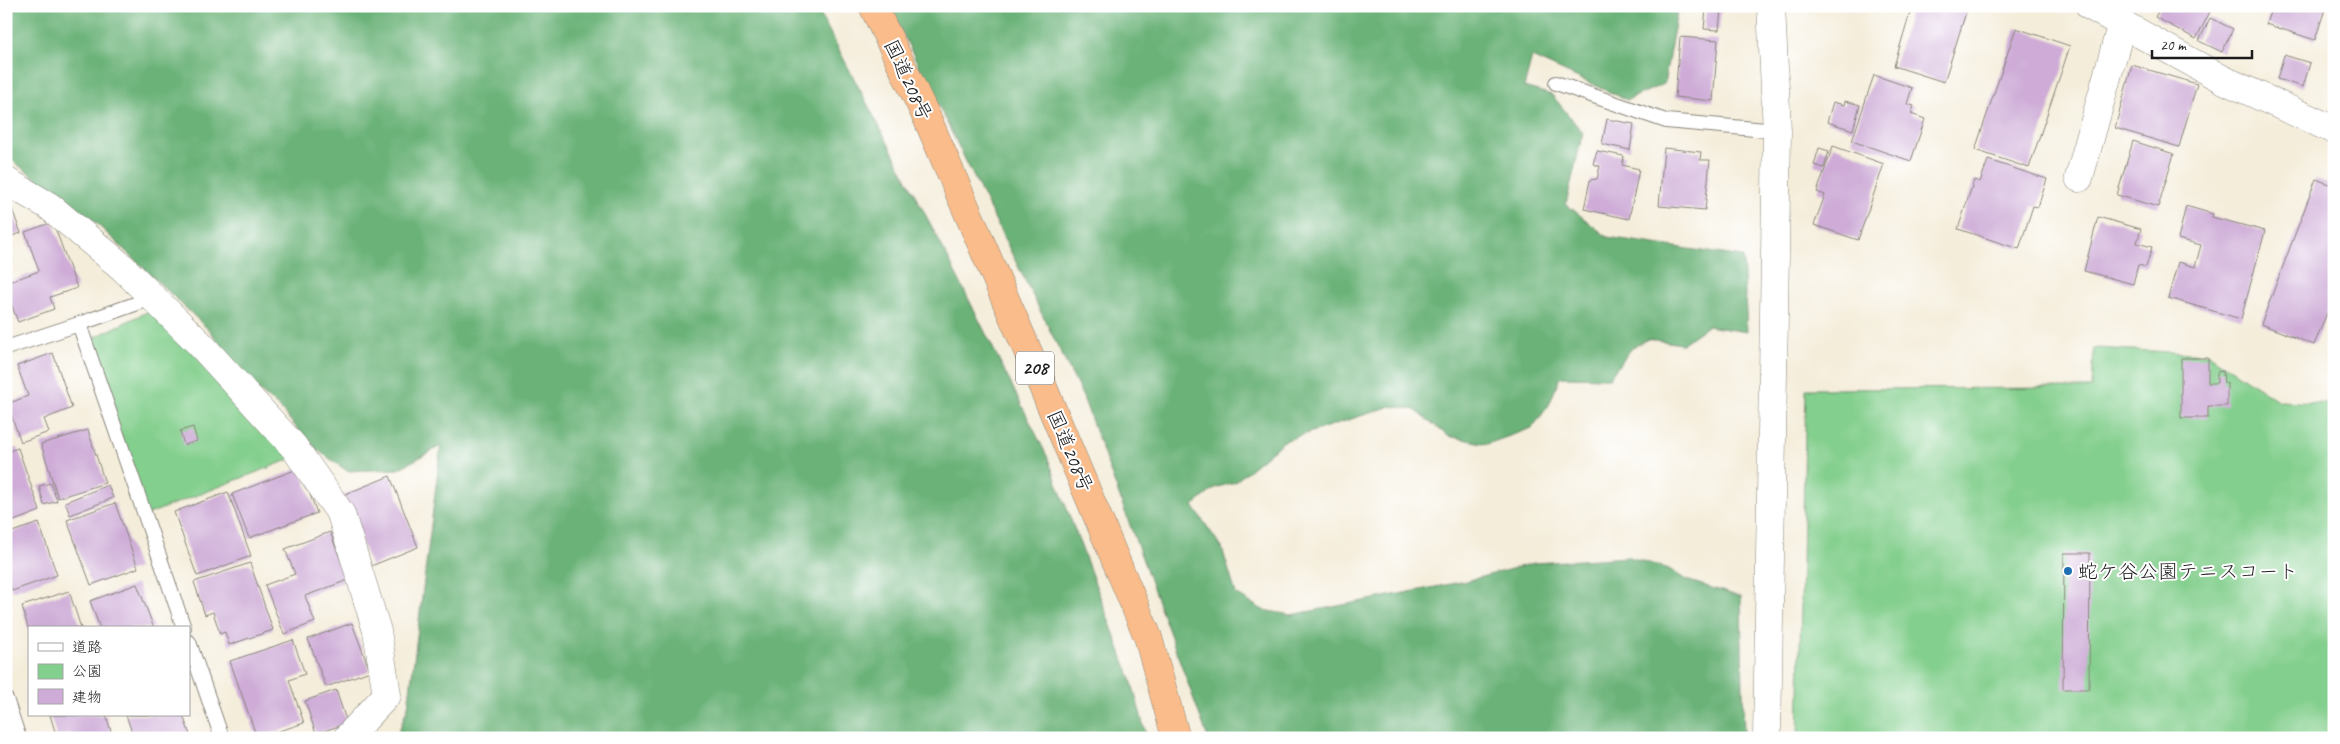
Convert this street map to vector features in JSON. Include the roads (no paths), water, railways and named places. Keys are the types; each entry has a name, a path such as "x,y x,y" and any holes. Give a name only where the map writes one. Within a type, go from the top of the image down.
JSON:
{"highway":[{"name":"国道208号","path":"873,6 934,136 1148,637 1176,738"}],"street":[{"path":"1767,738 1777,131 1770,6"},
{"path":"2090,6 2222,79 2334,130"},
{"path":"2079,178 2122,23"},
{"path":"6,180 49,206 122,267 201,345 294,447 341,514 377,631 387,695 347,738"}],"lane":[{"path":"1556,83 1666,121 1777,131"},
{"path":"6,348 152,298"},
{"path":"79,324 183,626"},
{"path":"190,645 222,738"},
{"path":"6,699 19,738"}],"place":[{"name":"蛇ケ谷公園テニスコート","path":"2068,571"}]}
